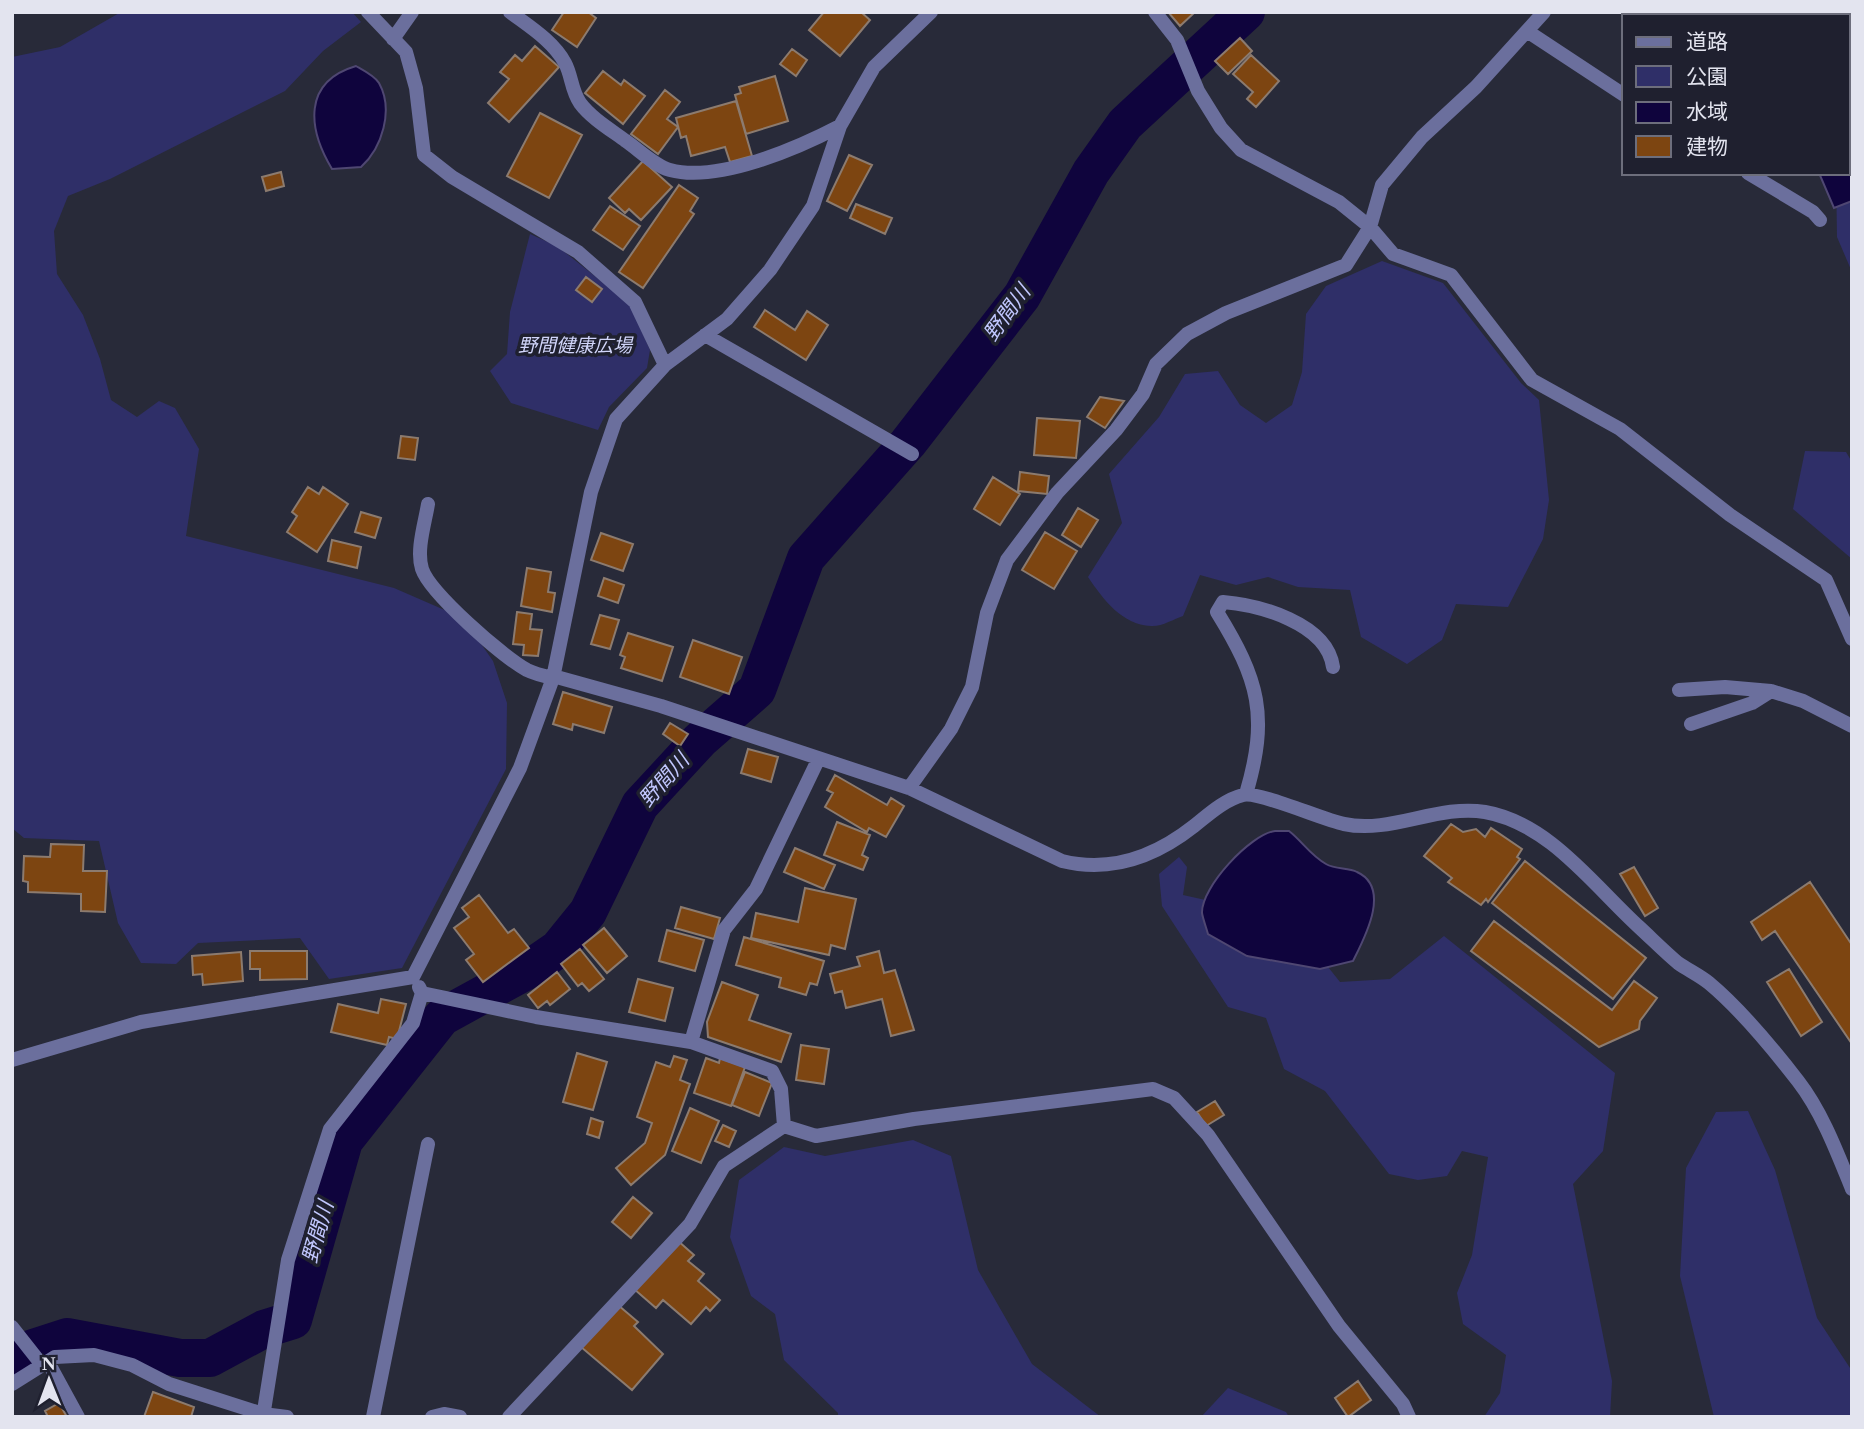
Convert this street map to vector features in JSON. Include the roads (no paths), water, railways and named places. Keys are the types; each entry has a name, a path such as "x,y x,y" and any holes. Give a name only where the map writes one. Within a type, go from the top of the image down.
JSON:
{"street":[{"path":"368,12 406,52 416,88 424,155 452,177 578,252 635,302 665,365"},
{"path":"393,39 412,12"},
{"path":"510,12 556,48 567,66 572,87 581,104 611,130 668,170 716,170 752,162 808,143 840,126"},
{"path":"412,977 520,768 553,677 591,492 616,419 665,365 727,319 770,270 813,206 840,126 874,67 931,12"},
{"path":"1155,12 1177,40 1198,92 1221,128 1241,150 1339,202 1370,227 1394,254 1451,275 1532,380 1620,429 1730,515 1826,580 1852,639"},
{"path":"909,788 951,729 972,687 987,613 1007,560 1057,494 1116,430 1143,394 1156,364 1187,334 1226,313 1346,265 1370,227 1382,186 1422,137 1476,87 1544,12"},
{"path":"1527,31 1622,94"},
{"path":"1751,175 1813,212 1820,220"},
{"path":"705,335 912,454"},
{"path":"428,504 421,565 426,578 442,598 514,662 530,672 661,706 909,788 1062,861 1087,867 1144,856 1168,846 1224,803 1246,794 1345,825 1379,826 1459,812 1483,811 1515,820 1580,869 1644,932 1679,963 1710,984 1740,1014 1799,1082 1831,1138 1852,1189"},
{"path":"1246,794 1255,763 1260,729 1257,697 1244,661 1217,612 1223,602 1275,611 1295,623 1331,655 1333,667"},
{"path":"1679,690 1726,687 1771,691 1803,701 1852,726"},
{"path":"1690,724 1752,703 1771,691"},
{"path":"691,1042 724,930 756,889 818,760"},
{"path":"412,977 422,993 536,1017 691,1042 772,1070 781,1089 784,1126"},
{"path":"12,1060 141,1022 412,977"},
{"path":"263,1415 288,1260 330,1129 413,1023 422,993"},
{"path":"784,1126 816,1136 914,1119 1153,1089 1174,1098 1208,1135 1339,1326 1403,1404 1409,1417"},
{"path":"509,1417 690,1224 724,1166 784,1126"},
{"path":"373,1417 428,1144"},
{"path":"12,1327 45,1363 78,1417"},
{"path":"12,1384 55,1357 94,1355 132,1365 169,1384 263,1415 287,1417"},
{"path":"432,1417 444,1414 460,1417"}],"water":[{"path":"1852,22 1852,201 1834,208 1820,175 1850,175"},
{"path":"356,66 379,83 385,105 384,128 375,150 361,167 332,169 318,138 315,123 318,95 326,83 338,73"},
{"path":"1275,831 1289,831 1326,864 1357,872 1367,880 1373,890 1372,914 1353,961 1320,969 1247,956 1208,934 1202,913 1204,902 1218,876 1253,841"}],"waterway":[{"name":"野間川","path":"12,1360 30,1349 67,1337 180,1358 210,1358 264,1329 293,1320 344,1141 442,1017 526,971 558,949 588,912 640,805 700,740 757,690 806,558 908,443 1022,296 1091,172 1125,124 1246,12"}],"park label":[{"name":"野間健康広場","path":"575,345"}]}
